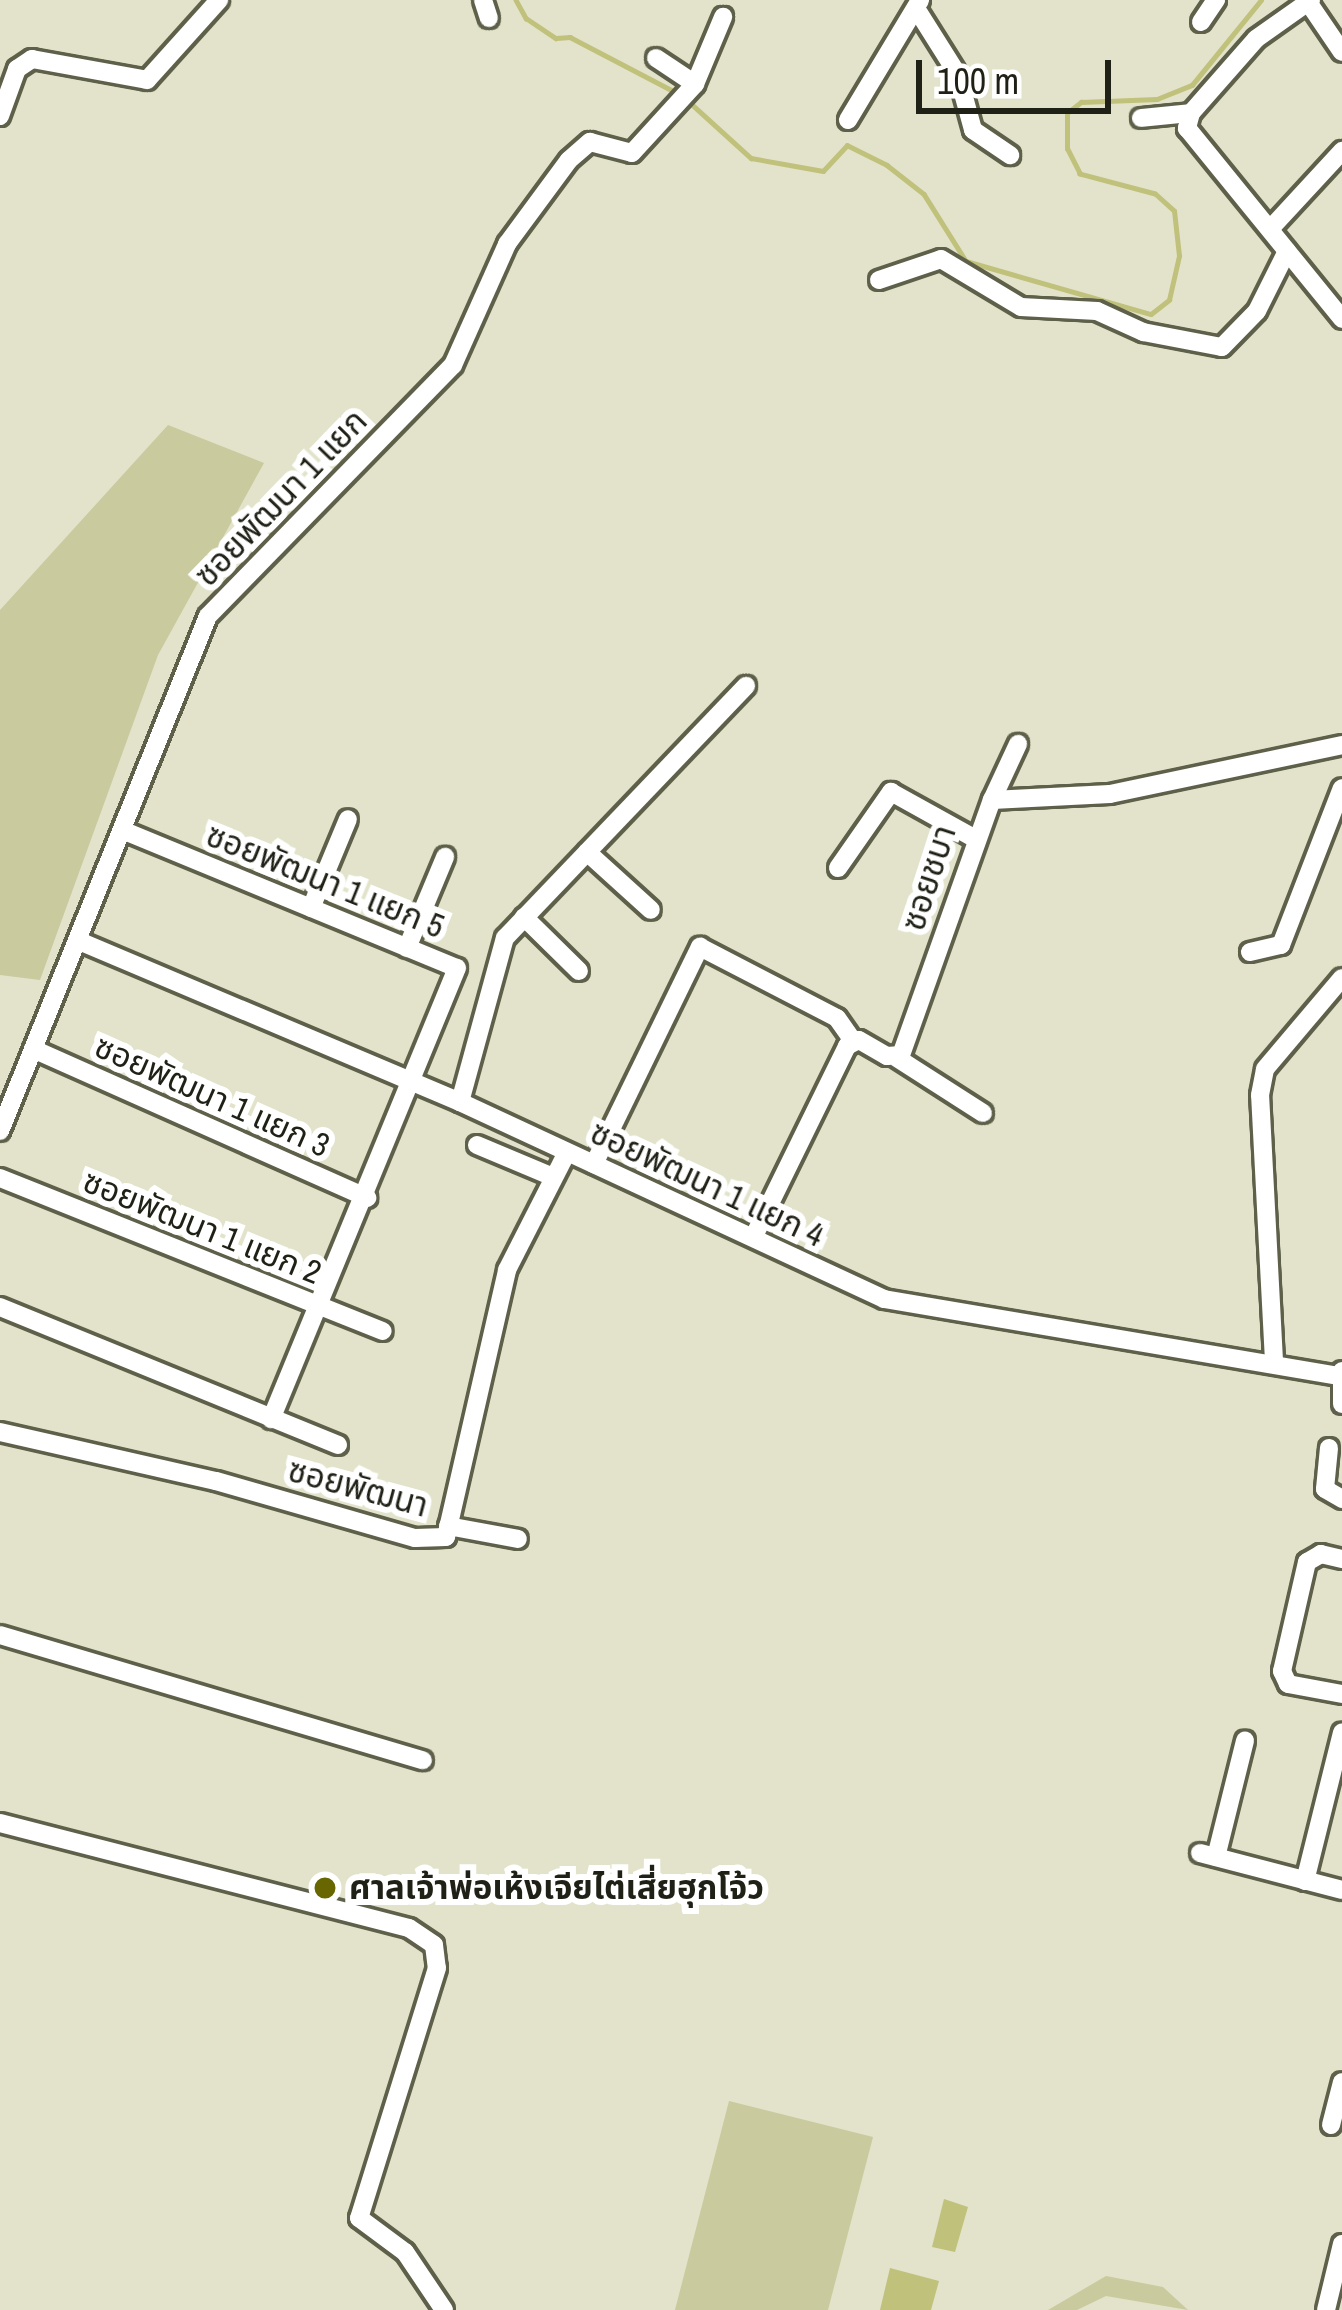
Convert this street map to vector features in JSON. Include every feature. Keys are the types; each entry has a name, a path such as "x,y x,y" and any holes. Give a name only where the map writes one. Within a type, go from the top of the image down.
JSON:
{"street":[{"path":"0,116 23,62 49,60 141,83 219,0"},
{"path":"1201,22 1216,0"},
{"path":"1342,52 1310,1 1256,39 1191,113 1190,137 1271,227 1342,319"},
{"path":"848,121 920,7 958,75 973,130 1010,155"},
{"name":"ซอยพัฒนา 1 แยก","path":"0,1131 208,616 453,365 507,244 581,146 632,153 695,84 723,17"},
{"path":"656,58 695,84"},
{"path":"1141,118 1191,113"},
{"path":"1271,227 1342,151"},
{"path":"879,280 941,259 1021,307 1097,311 1142,332 1222,347 1257,311 1287,251"},
{"path":"460,1102 496,958 524,917 746,686"},
{"path":"992,800 1018,744"},
{"name":"ซอยชบา","path":"897,1058 974,838 992,800 1110,794 1342,745"},
{"path":"1250,952 1281,946 1342,788"},
{"path":"838,868 891,792 974,838"},
{"path":"311,908 348,819"},
{"name":"ซอยพัฒนา 1 แยก 5","path":"122,830 457,968 415,1083"},
{"path":"587,852 651,910"},
{"path":"407,948 445,857"},
{"path":"524,917 579,971"},
{"name":"ซอยพัฒนา 1 แยก 4","path":"79,941 460,1102 902,1304 1341,1374 1342,1404"},
{"path":"594,1164 700,947 838,1018 853,1041 897,1058 983,1113"},
{"path":"1274,1361 1259,1094 1265,1069 1342,978"},
{"path":"754,1236 853,1041"},
{"name":"ซอยพัฒนา 1 แยก 3","path":"33,1049 367,1198"},
{"path":"271,1418 415,1083"},
{"path":"477,1144 553,1177"},
{"name":"ซอยพัฒนา","path":"0,1432 216,1480 415,1538 446,1537 507,1270 567,1152"},
{"name":"ซอยพัฒนา 1 แยก 2","path":"0,1178 383,1331"},
{"path":"0,1307 338,1445"},
{"path":"1329,1448 1325,1489 1342,1499"},
{"path":"448,1526 518,1539"},
{"path":"1342,1559 1321,1554 1307,1562 1282,1671 1288,1684 1342,1694"},
{"path":"0,1635 423,1760"},
{"path":"1305,1881 1342,1733"},
{"path":"1244,1741 1208,1855 1342,1890"},
{"path":"0,1823 409,1928 434,1945 437,1968 359,2218 405,2252 444,2310"},
{"path":"1331,2125 1342,2082"},
{"path":"1325,2310 1342,2244"}],"shaded area":[{"path":"168,425 264,463 158,655 40,980 0,975 0,610"},
{"path":"729,2101 873,2137 828,2310 675,2310"},
{"path":"944,2199 968,2207 955,2252 932,2247"},
{"path":"890,2268 939,2281 931,2310 880,2310"},
{"path":"1106,2276 1163,2287 1188,2310 1106,2296 1077,2310 1048,2310"}],"waterway":[{"path":"516,0 526,18 556,38 570,37 677,93"},
{"path":"686,99 751,158 823,171 847,145 887,165 924,194 966,261 1151,314 1169,300 1179,256 1174,211 1155,194 1080,174 1067,149 1067,113 1081,102 1157,99 1192,85 1261,0"}],"place":[{"name":"ศาลเจ้าพ่อเห้งเจียไต่เสี่ยฮุกโจ้ว","path":"325,1888"}]}
